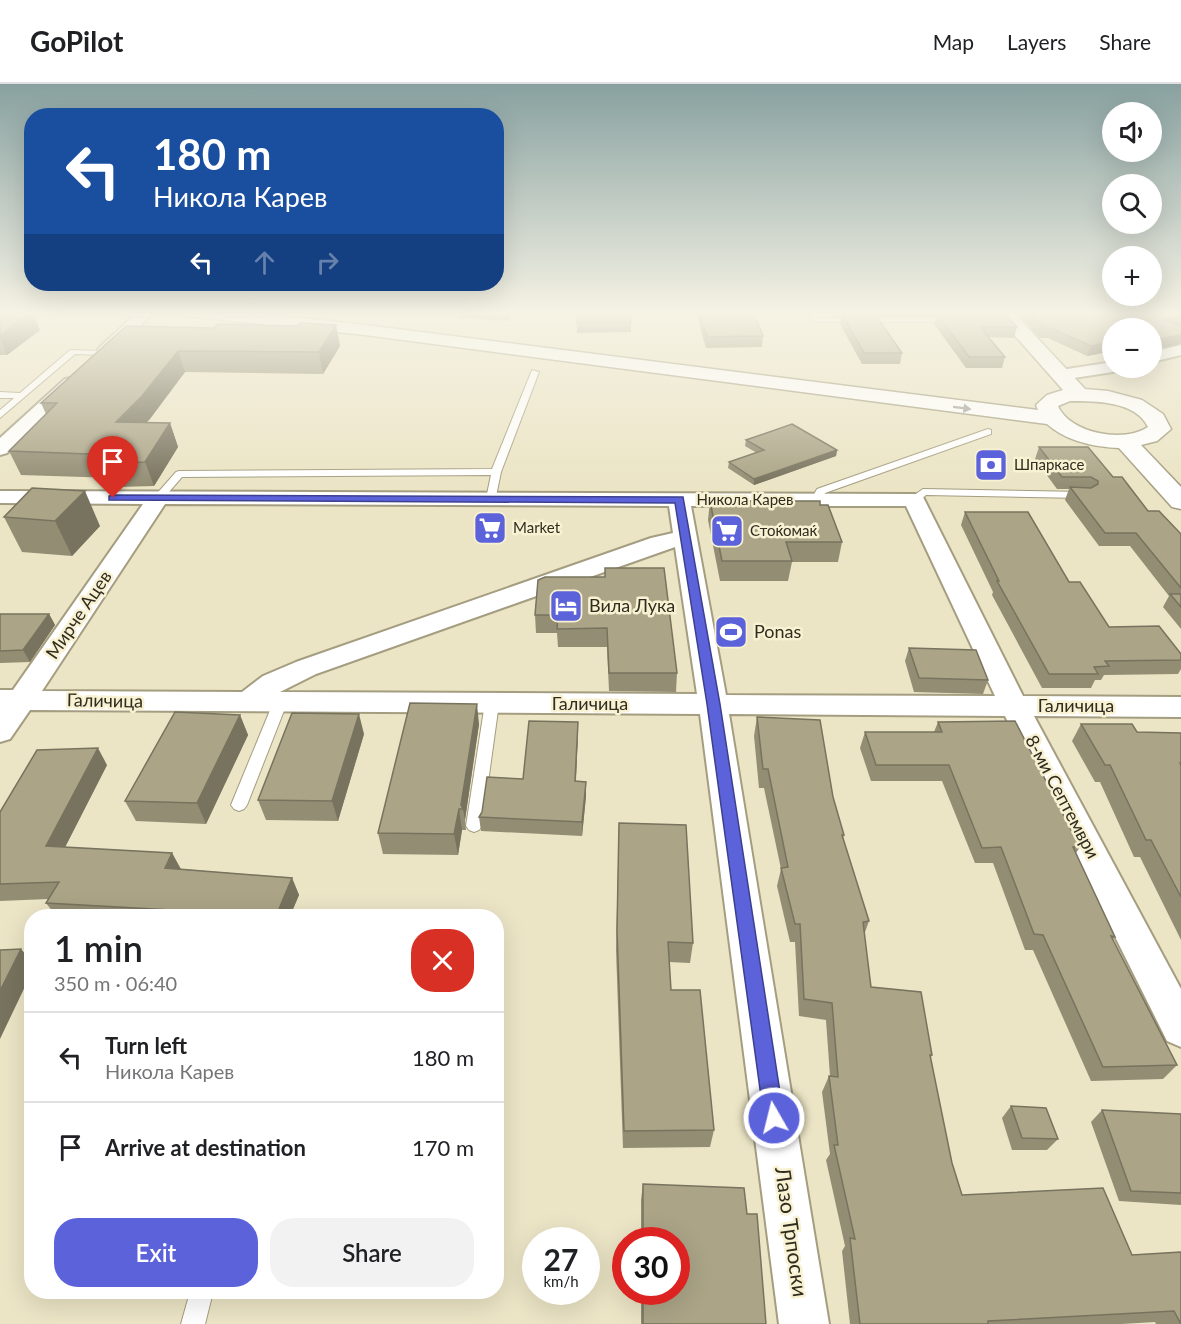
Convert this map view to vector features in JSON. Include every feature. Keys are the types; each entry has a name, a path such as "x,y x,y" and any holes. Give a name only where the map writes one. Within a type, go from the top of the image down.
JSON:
{"main road":[{"path":"699,370 1049,411"},
{"path":"747,370 1049,411 1073,432 1094,438 1139,441 1154,436 1165,427 1181,420"},
{"path":"1056,370 1079,395"},
{"path":"1049,411 1054,399 1079,395 1110,397 1130,403 1165,427"},
{"path":"1125,441 1181,502"}],"street":[{"path":"0,449 85,370"},
{"path":"1061,375 1094,370"},
{"name":"Никола Карев","path":"0,497 914,500"},
{"name":"Мирче Ацев","path":"0,732 11,700 158,498"},
{"name":"Лазо Трпоски","path":"679,500 713,704 804,1324"},
{"name":"8-ми Септември","path":"914,500 1014,706 1181,1028"},
{"path":"247,702 273,683 306,668 659,543 685,538"},
{"name":"Галичица","path":"11,700 1181,706"}],"lane":[{"path":"0,415 51,370"},
{"path":"492,499 496,472 535,372"},
{"path":"0,395 20,396"},
{"path":"816,500 821,491 988,432"},
{"path":"158,498 179,474 496,472"},
{"path":"914,500 923,492 1086,495"},
{"path":"239,805 280,703"},
{"path":"474,826 492,704"},
{"path":"193,1324 200,1299"}],"building":[{"path":"78,370 163,370 142,396 116,422 170,423 145,462 108,463 114,455 9,451 57,403 41,403"},
{"path":"792,424 837,450 754,479 729,462 764,450 746,440"},
{"path":"1039,447 1088,447 1113,477 1122,477 1148,511 1159,511 1181,534 1181,588 1136,533 1105,533 1070,487 1091,488 1098,484 1098,481 1091,477 1062,477"},
{"path":"32,488 85,491 55,521 4,517"},
{"path":"710,501 820,501 820,505 828,505 842,542 786,542 792,561 722,561"},
{"path":"965,512 1028,512 1069,582 1080,582 1109,627 1159,626 1181,654 1181,660 1105,661 1109,666 1094,667 1098,674 1049,674 997,581 999,581"},
{"path":"605,568 664,568 677,673 609,673 607,628 557,629 558,615 535,615 538,580 545,577 605,577"},
{"path":"1170,594 1181,594 1181,607"},
{"path":"0,614 49,614 23,650 0,651"},
{"path":"909,648 976,650 988,680 919,678"},
{"path":"410,703 477,704 461,805 463,809 459,809 454,834 378,833"},
{"path":"175,712 240,715 197,803 125,801"},
{"path":"292,713 359,714 332,801 258,800"},
{"path":"757,717 820,720 833,797 844,835 842,835 869,921 863,922 871,987 921,992 932,1055 930,1055 952,1163 962,1195 1103,1188 1132,1255 1181,1252 1181,1324 1174,1311 988,1321 988,1324 860,1324 850,1238 855,1239 834,1145 838,1145 829,1076 838,1077 832,1003 804,999 800,924 795,924 781,868 788,867 768,769 763,769"},
{"path":"529,721 578,722 575,781 586,782 582,822 479,817 482,812 487,777 523,779"},
{"path":"1015,721 1080,847 1073,847 1115,937 1111,936 1177,1065 1103,1067 1043,935 1034,934 1001,847 982,848 949,765 876,765 865,732 942,732 938,722"},
{"path":"1081,724 1132,724 1137,732 1181,733 1181,897 1151,840 1146,840 1110,765 1105,765"},
{"path":"98,748 46,846 172,853 165,868 292,878 279,909 153,909 46,903 59,882 0,884 0,812 37,750"},
{"path":"619,823 686,825 693,943 668,942 671,990 700,990 714,1130 624,1131 617,930"},
{"path":"21,949 0,991 0,950"},
{"path":"1011,1106 1046,1108 1058,1139 1022,1138"},
{"path":"1102,1110 1181,1114 1181,1193 1131,1191"},
{"path":"643,1184 744,1188 747,1214 757,1214 766,1324 643,1324 643,1305 690,1305 690,1227 643,1227"}],"place":[{"name":"Шпаркасе","path":"991,465"},
{"name":"Market","path":"490,528"},
{"name":"Стоќомаќ","path":"727,531"},
{"name":"Вила Лука","path":"566,606"},
{"name":"Ponas","path":"731,632"}],"route":[{"path":"113,498 679,500 713,704 774,1118"}]}
